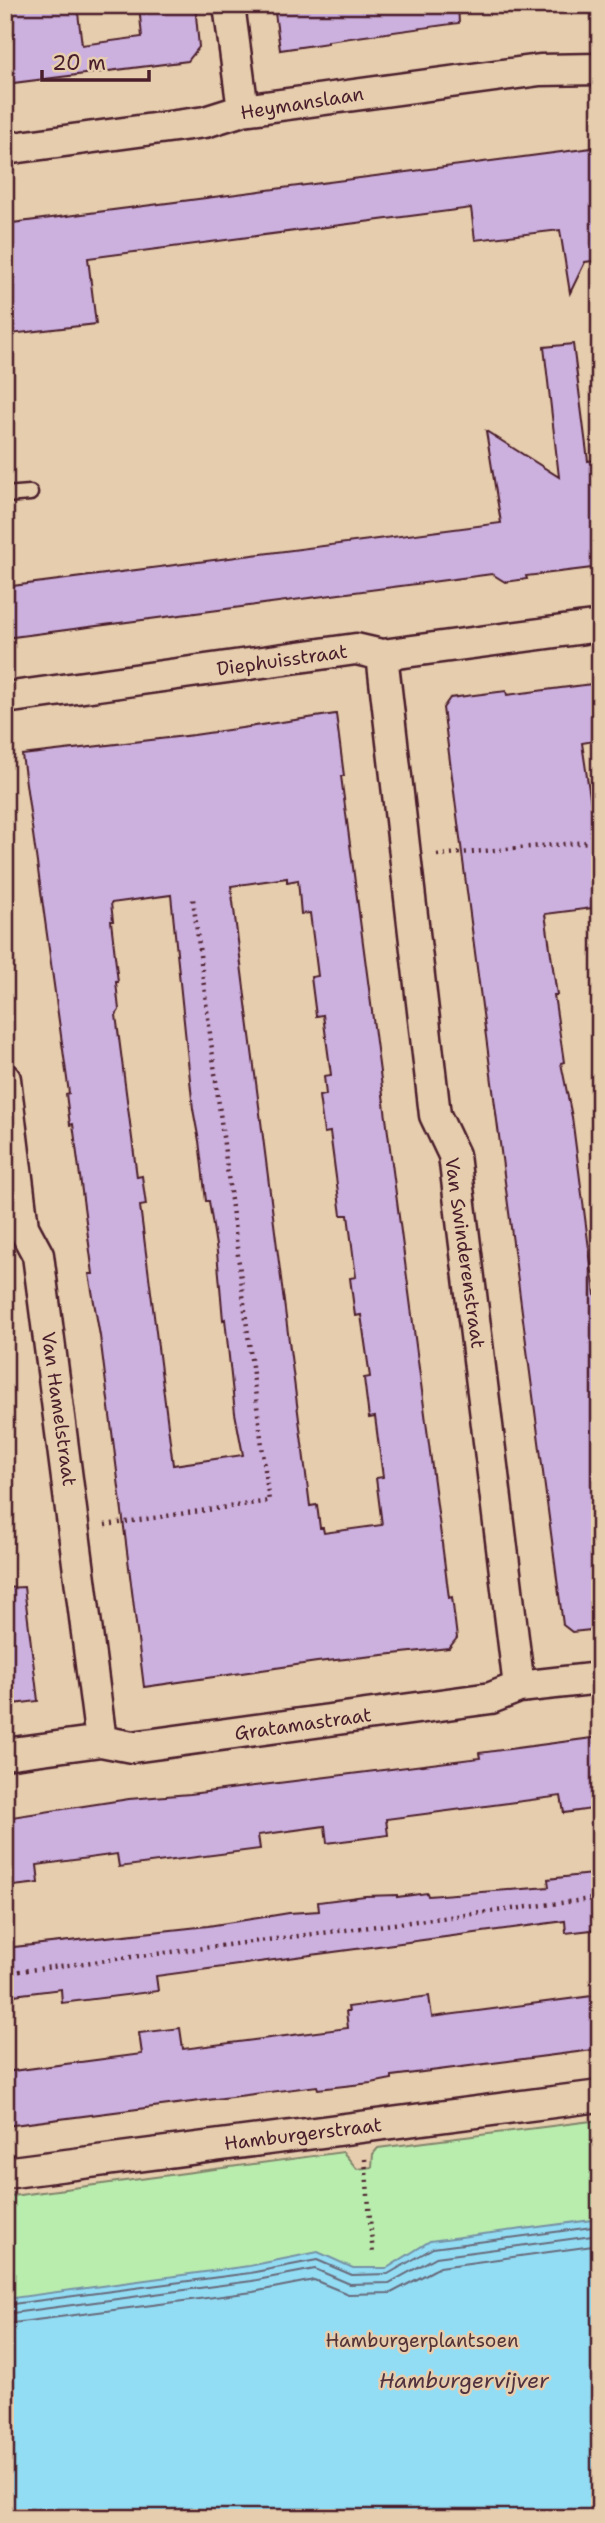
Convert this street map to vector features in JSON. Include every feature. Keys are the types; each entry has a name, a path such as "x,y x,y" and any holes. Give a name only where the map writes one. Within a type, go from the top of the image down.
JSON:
{"street":[{"path":"229,5 243,110"},
{"name":"Heymanslaan","path":"5,149 205,122 243,110 540,70 600,69"},
{"name":"Diephuisstraat","path":"5,698 356,649 382,655 600,625"},
{"name":"Van Swinderenstraat","path":"382,655 435,1115 454,1154 519,1687"},
{"name":"Van Hamelstraat","path":"5,1079 23,1227 38,1255 101,1741"},
{"name":"Gratamastraat","path":"5,1754 101,1741 132,1747 491,1698 519,1687 600,1678"},
{"name":"Hamburgerstraat","path":"5,2173 600,2096"}],"lane":[{"path":"5,495 30,493"}],"path":[{"path":"405,858 600,841"},
{"path":"75,1529 269,1501 193,899"},
{"path":"5,1973 600,1898"},
{"path":"362,2127 373,2255"}],"green space":[{"name":"Hamburgervijver","path":"600,2120 600,2518 5,2518 5,2197 343,2152 357,2169 372,2167 373,2154 378,2148"}],"water":[{"name":"Hamburgervijver","path":"600,2219 600,2518 5,2518 5,2299 249,2266 318,2252 353,2268 387,2268 430,2241"}],"building":[{"path":"5,5 77,5 82,45 142,37 139,5 195,5 199,47 188,61 5,84"},
{"path":"274,5 458,5 459,23 280,50"},
{"path":"600,147 600,260 585,262 570,293 560,230 475,240 471,208 88,258 96,324 11,334 5,295 5,224"},
{"path":"573,344 588,461 600,459 600,567 526,576 527,579 505,582 492,574 5,638 5,587 501,523 486,431 559,477 544,347"},
{"path":"600,683 600,740 582,743 592,811 600,810 600,907 545,914 557,995 554,995 564,1062 561,1063 572,1117 595,1295 600,1294 600,1629 572,1632 563,1625 443,708 450,698 506,691 507,695"},
{"path":"336,714 344,776 341,776 449,1598 452,1597 457,1638 449,1648 317,1662 144,1687 100,1336 89,1274 93,1274 73,1124 70,1125 66,1094 69,1093 22,755 194,735","holes":["287,878 287,882 298,880 301,914 310,913 318,976 311,977 316,1016 323,1015 331,1075 324,1076 326,1095 319,1096 324,1133 330,1132 341,1215 348,1215 356,1277 350,1278 355,1316 361,1315 370,1377 364,1378 369,1418 375,1417 383,1477 376,1478 382,1525 324,1533 323,1528 320,1528 317,1505 310,1506 231,886","171,895 193,1109 206,1201 209,1201 217,1252 223,1320 225,1319 235,1413 243,1455 173,1465 140,1206 146,1205 142,1176 137,1177 116,1015 119,1010 118,982 111,921 111,903"]},
{"path":"24,1587 38,1701 5,1705 5,1588"},
{"path":"600,1737 600,1806 592,1809 564,1813 561,1796 386,1819 388,1835 327,1843 325,1826 258,1835 260,1849 119,1867 117,1854 37,1865 39,1883 5,1887 5,1818 129,1799 190,1794 480,1758 479,1753"},
{"path":"600,1873 600,1929 566,1933 565,1921 156,1976 158,1991 62,2003 61,1989 5,1996 5,1948 319,1911 318,1902 365,1896 397,1897 427,1893 428,1896 549,1887 548,1879"},
{"path":"600,1995 600,2049 392,2076 392,2079 371,2083 318,2089 317,2086 5,2126 5,2072 142,2054 139,2033 180,2028 183,2049 348,2028 348,2007 429,1996 432,2017"}],"park label":[{"name":"Hamburgerplantsoen","path":"422,2340"}]}
